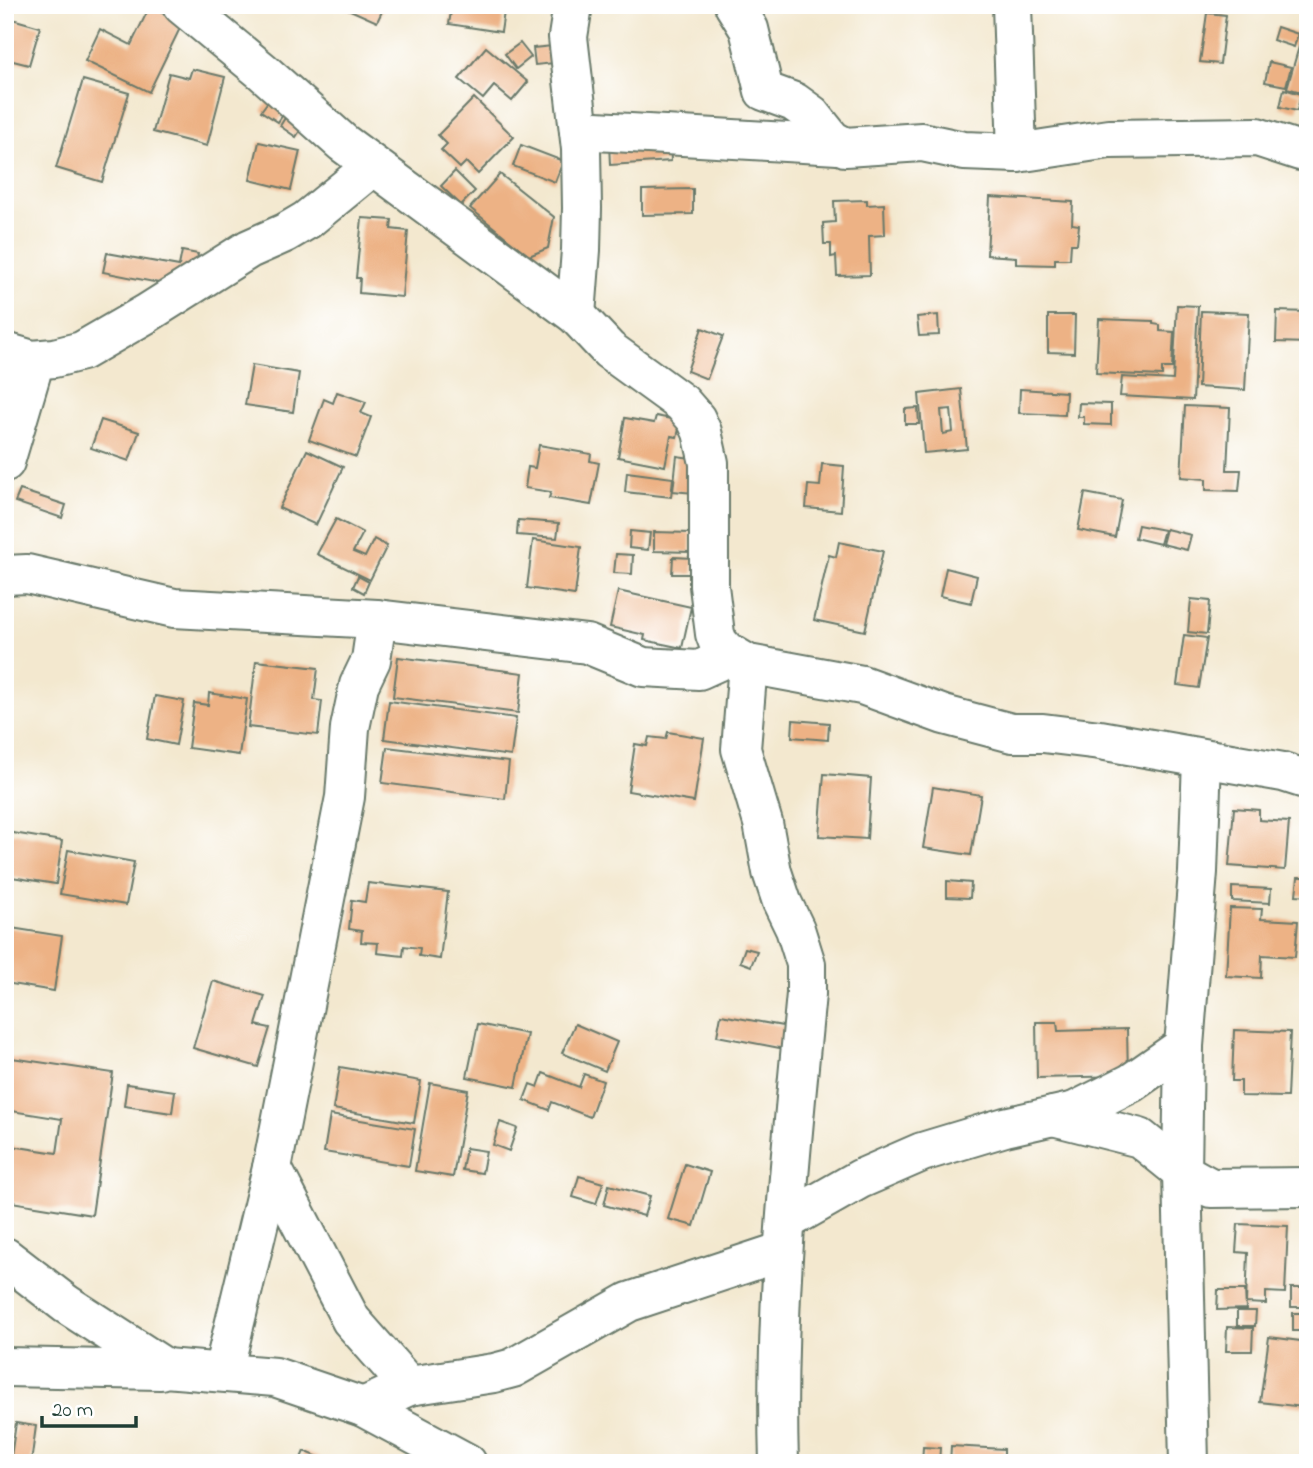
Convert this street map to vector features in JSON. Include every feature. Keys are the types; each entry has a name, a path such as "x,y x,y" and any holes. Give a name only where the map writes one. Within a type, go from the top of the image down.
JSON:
{"street":[{"path":"182,5 343,143 576,315 609,350 682,403 696,419 709,463 709,586 713,619 718,642 740,660"},
{"path":"573,5 568,37 579,130 581,250 576,315"},
{"path":"734,5 749,29 764,90 794,102 812,115 838,145"},
{"path":"1013,5 1017,153"},
{"path":"579,130 854,148 922,142 964,151 1017,153 1109,139 1257,137 1300,151 1308,147"},
{"path":"19,356 54,358 82,351 248,249 307,220 373,166"},
{"path":"5,462 31,374 19,356"},
{"path":"5,575 27,574 174,608 377,619 587,644 643,667 699,670 740,660 862,685 944,715 1012,733 1043,733 1100,740 1283,772 1308,780"},
{"path":"223,1373 272,1168 345,797 350,728 359,685 372,660 377,619"},
{"path":"740,660 741,749 763,823 772,872 806,964 806,994 784,1236 778,1339 779,1463"},
{"path":"1189,1463 1182,1172 1184,1046 1198,872 1202,759"},
{"path":"363,1408 409,1386 513,1368 629,1302 784,1236 859,1179 922,1152 1005,1127 1075,1111 1131,1083 1184,1046"},
{"path":"1053,1116 1140,1138 1182,1172 1211,1188 1308,1187"},
{"path":"272,1168 351,1320 409,1386"},
{"path":"5,1257 66,1304 165,1368"},
{"path":"5,1367 165,1368 275,1377 363,1408 467,1463"}],"building":[{"path":"339,5 385,5 377,22"},
{"path":"452,5 505,5 501,32 449,24"},
{"path":"150,6 183,22 149,92 85,61 100,29 131,45"},
{"path":"1207,13 1226,15 1220,64 1200,62"},
{"path":"5,17 40,27 29,65 5,59"},
{"path":"1305,26 1308,27 1308,94 1287,88"},
{"path":"1277,27 1298,34 1294,47 1273,40"},
{"path":"520,43 531,57 516,69 505,54"},
{"path":"563,45 564,62 535,65 533,48"},
{"path":"486,47 528,82 512,101 494,86 483,99 459,79"},
{"path":"1269,62 1291,67 1286,86 1265,82"},
{"path":"192,69 225,77 207,146 153,132 169,73 189,78"},
{"path":"83,80 129,93 102,182 56,168"},
{"path":"1284,89 1301,94 1297,111 1280,107"},
{"path":"272,96 288,107 278,122 261,111"},
{"path":"474,98 514,137 478,174 466,162 460,168 441,150 447,144 438,135"},
{"path":"291,108 307,119 296,137 280,126"},
{"path":"670,139 671,161 610,165 609,143"},
{"path":"259,142 300,151 291,190 250,180"},
{"path":"521,145 563,161 555,182 513,166"},
{"path":"455,171 475,191 461,205 441,186"},
{"path":"500,174 554,217 548,248 529,256 470,208"},
{"path":"693,189 693,214 642,215 642,190"},
{"path":"990,197 1073,202 1072,224 1079,225 1077,244 1071,244 1070,259 1055,259 1055,265 1016,264 1016,257 987,255"},
{"path":"867,200 867,205 884,204 885,235 869,236 870,275 837,276 836,256 831,257 831,244 824,244 823,223 835,222 834,201"},
{"path":"362,218 392,220 391,229 408,231 402,297 359,293 360,278 356,278"},
{"path":"182,251 198,254 195,269 184,288 103,272 107,253 179,266"},
{"path":"1177,305 1198,306 1193,400 1120,396 1122,377 1173,380"},
{"path":"1201,311 1249,313 1245,390 1198,387"},
{"path":"1277,311 1308,312 1308,343 1276,342"},
{"path":"938,315 939,335 919,336 917,317"},
{"path":"1048,315 1075,315 1074,353 1048,352"},
{"path":"1099,319 1153,321 1153,324 1160,325 1160,331 1174,332 1172,368 1162,368 1162,376 1096,373"},
{"path":"702,328 723,336 707,379 687,371"},
{"path":"252,365 299,373 293,412 245,405"},
{"path":"961,389 967,449 924,453 919,394","holes":["951,409 953,432 943,434 941,410"]},
{"path":"1020,389 1066,392 1065,415 1019,413"},
{"path":"337,392 366,402 361,413 371,417 356,457 309,440 324,399 333,403"},
{"path":"1079,403 1111,404 1111,425 1084,424 1084,417 1078,417"},
{"path":"1185,406 1230,408 1227,470 1241,470 1239,491 1206,490 1206,479 1181,477"},
{"path":"918,408 919,424 905,424 905,409"},
{"path":"656,416 681,421 677,437 671,436 665,466 618,457 625,418 654,423"},
{"path":"101,420 139,432 129,461 91,448"},
{"path":"539,445 591,454 590,461 599,463 591,505 549,498 551,492 525,488 528,467 535,468"},
{"path":"307,450 343,467 316,525 279,508"},
{"path":"677,456 698,459 694,493 673,491"},
{"path":"822,464 844,466 841,511 806,508 808,485 820,486"},
{"path":"627,472 673,478 671,497 625,492"},
{"path":"20,490 66,505 62,518 15,502"},
{"path":"1085,493 1122,500 1115,537 1078,530"},
{"path":"336,519 363,533 353,552 365,557 374,539 387,546 370,580 317,554"},
{"path":"518,520 559,523 557,538 517,535"},
{"path":"1138,525 1164,530 1160,544 1135,538"},
{"path":"1166,529 1191,535 1187,550 1162,544"},
{"path":"630,531 650,533 648,550 629,548"},
{"path":"654,532 691,533 690,552 654,551"},
{"path":"533,540 581,547 575,595 527,588"},
{"path":"839,542 883,551 865,631 814,620 829,555 836,557"},
{"path":"616,554 633,555 632,574 614,573"},
{"path":"673,557 693,558 693,574 672,574"},
{"path":"946,568 977,576 971,603 940,596"},
{"path":"358,576 369,582 364,593 353,587"},
{"path":"618,591 691,607 682,648 644,640 645,635 610,627"},
{"path":"1191,599 1210,601 1207,634 1188,632"},
{"path":"1184,635 1207,638 1199,688 1177,685"},
{"path":"398,657 523,673 518,713 393,697"},
{"path":"256,661 318,668 314,700 322,701 318,735 248,727"},
{"path":"209,693 247,699 239,755 188,748 194,703 208,705"},
{"path":"155,696 184,701 176,745 147,739"},
{"path":"389,701 516,718 511,756 384,739"},
{"path":"793,720 829,723 828,740 792,737"},
{"path":"668,732 704,738 694,802 628,791 635,744 647,746 649,737 666,739"},
{"path":"387,747 509,762 505,799 382,783"},
{"path":"824,774 871,778 867,839 819,836"},
{"path":"933,787 981,795 971,855 923,848"},
{"path":"1234,808 1259,810 1259,820 1289,822 1285,870 1229,866"},
{"path":"7,832 62,841 56,884 5,876"},
{"path":"68,850 134,862 126,905 60,894"},
{"path":"1298,877 1308,877 1308,896 1296,895"},
{"path":"947,881 971,883 970,898 947,897"},
{"path":"368,883 448,892 440,959 419,956 420,948 404,946 403,956 377,953 378,943 361,942 362,931 349,929 352,900 365,902"},
{"path":"1232,887 1271,889 1270,903 1232,901"},
{"path":"1230,908 1262,909 1261,919 1298,921 1295,957 1262,955 1261,978 1226,976"},
{"path":"5,927 62,936 54,991 5,983"},
{"path":"745,948 757,951 751,966 740,962"},
{"path":"213,981 265,996 256,1025 270,1028 258,1067 193,1048"},
{"path":"721,1015 794,1028 790,1050 717,1036"},
{"path":"1036,1022 1057,1022 1058,1031 1127,1029 1128,1076 1037,1078"},
{"path":"478,1024 527,1034 516,1087 467,1077"},
{"path":"575,1024 617,1042 605,1071 562,1053"},
{"path":"1234,1030 1290,1032 1287,1097 1241,1096 1241,1081 1232,1081"},
{"path":"5,1057 113,1073 92,1215 5,1201 5,1145 57,1153 62,1119 5,1110"},
{"path":"340,1067 421,1081 414,1123 333,1109"},
{"path":"543,1073 579,1087 584,1074 603,1081 590,1117 552,1102 549,1110 524,1100 530,1084 538,1087"},
{"path":"430,1083 468,1090 453,1177 415,1171"},
{"path":"127,1084 175,1091 172,1113 124,1106"},
{"path":"330,1115 415,1129 409,1166 324,1152"},
{"path":"500,1122 517,1128 509,1151 493,1145"},
{"path":"466,1148 486,1151 482,1173 462,1170"},
{"path":"685,1164 710,1172 694,1226 668,1219"},
{"path":"579,1176 603,1183 596,1204 573,1197"},
{"path":"609,1185 650,1196 644,1216 604,1205"},
{"path":"1238,1224 1288,1226 1285,1293 1266,1292 1266,1304 1246,1303 1248,1253 1236,1252"},
{"path":"1291,1288 1308,1288 1308,1307 1291,1307"},
{"path":"1218,1290 1245,1290 1246,1309 1217,1310"},
{"path":"1237,1311 1256,1311 1255,1326 1237,1326"},
{"path":"1293,1313 1308,1313 1308,1331 1293,1331"},
{"path":"1227,1327 1253,1328 1252,1351 1226,1351"},
{"path":"1269,1337 1308,1342 1308,1370 1303,1407 1260,1402"},
{"path":"16,1423 36,1426 31,1463 10,1463"},
{"path":"951,1446 1004,1449 1004,1463 950,1463"},
{"path":"923,1447 940,1448 939,1463 922,1463"},
{"path":"304,1451 321,1458 319,1463 299,1463"},
{"path":"164,1455 194,1462 194,1463 162,1463"}]}
